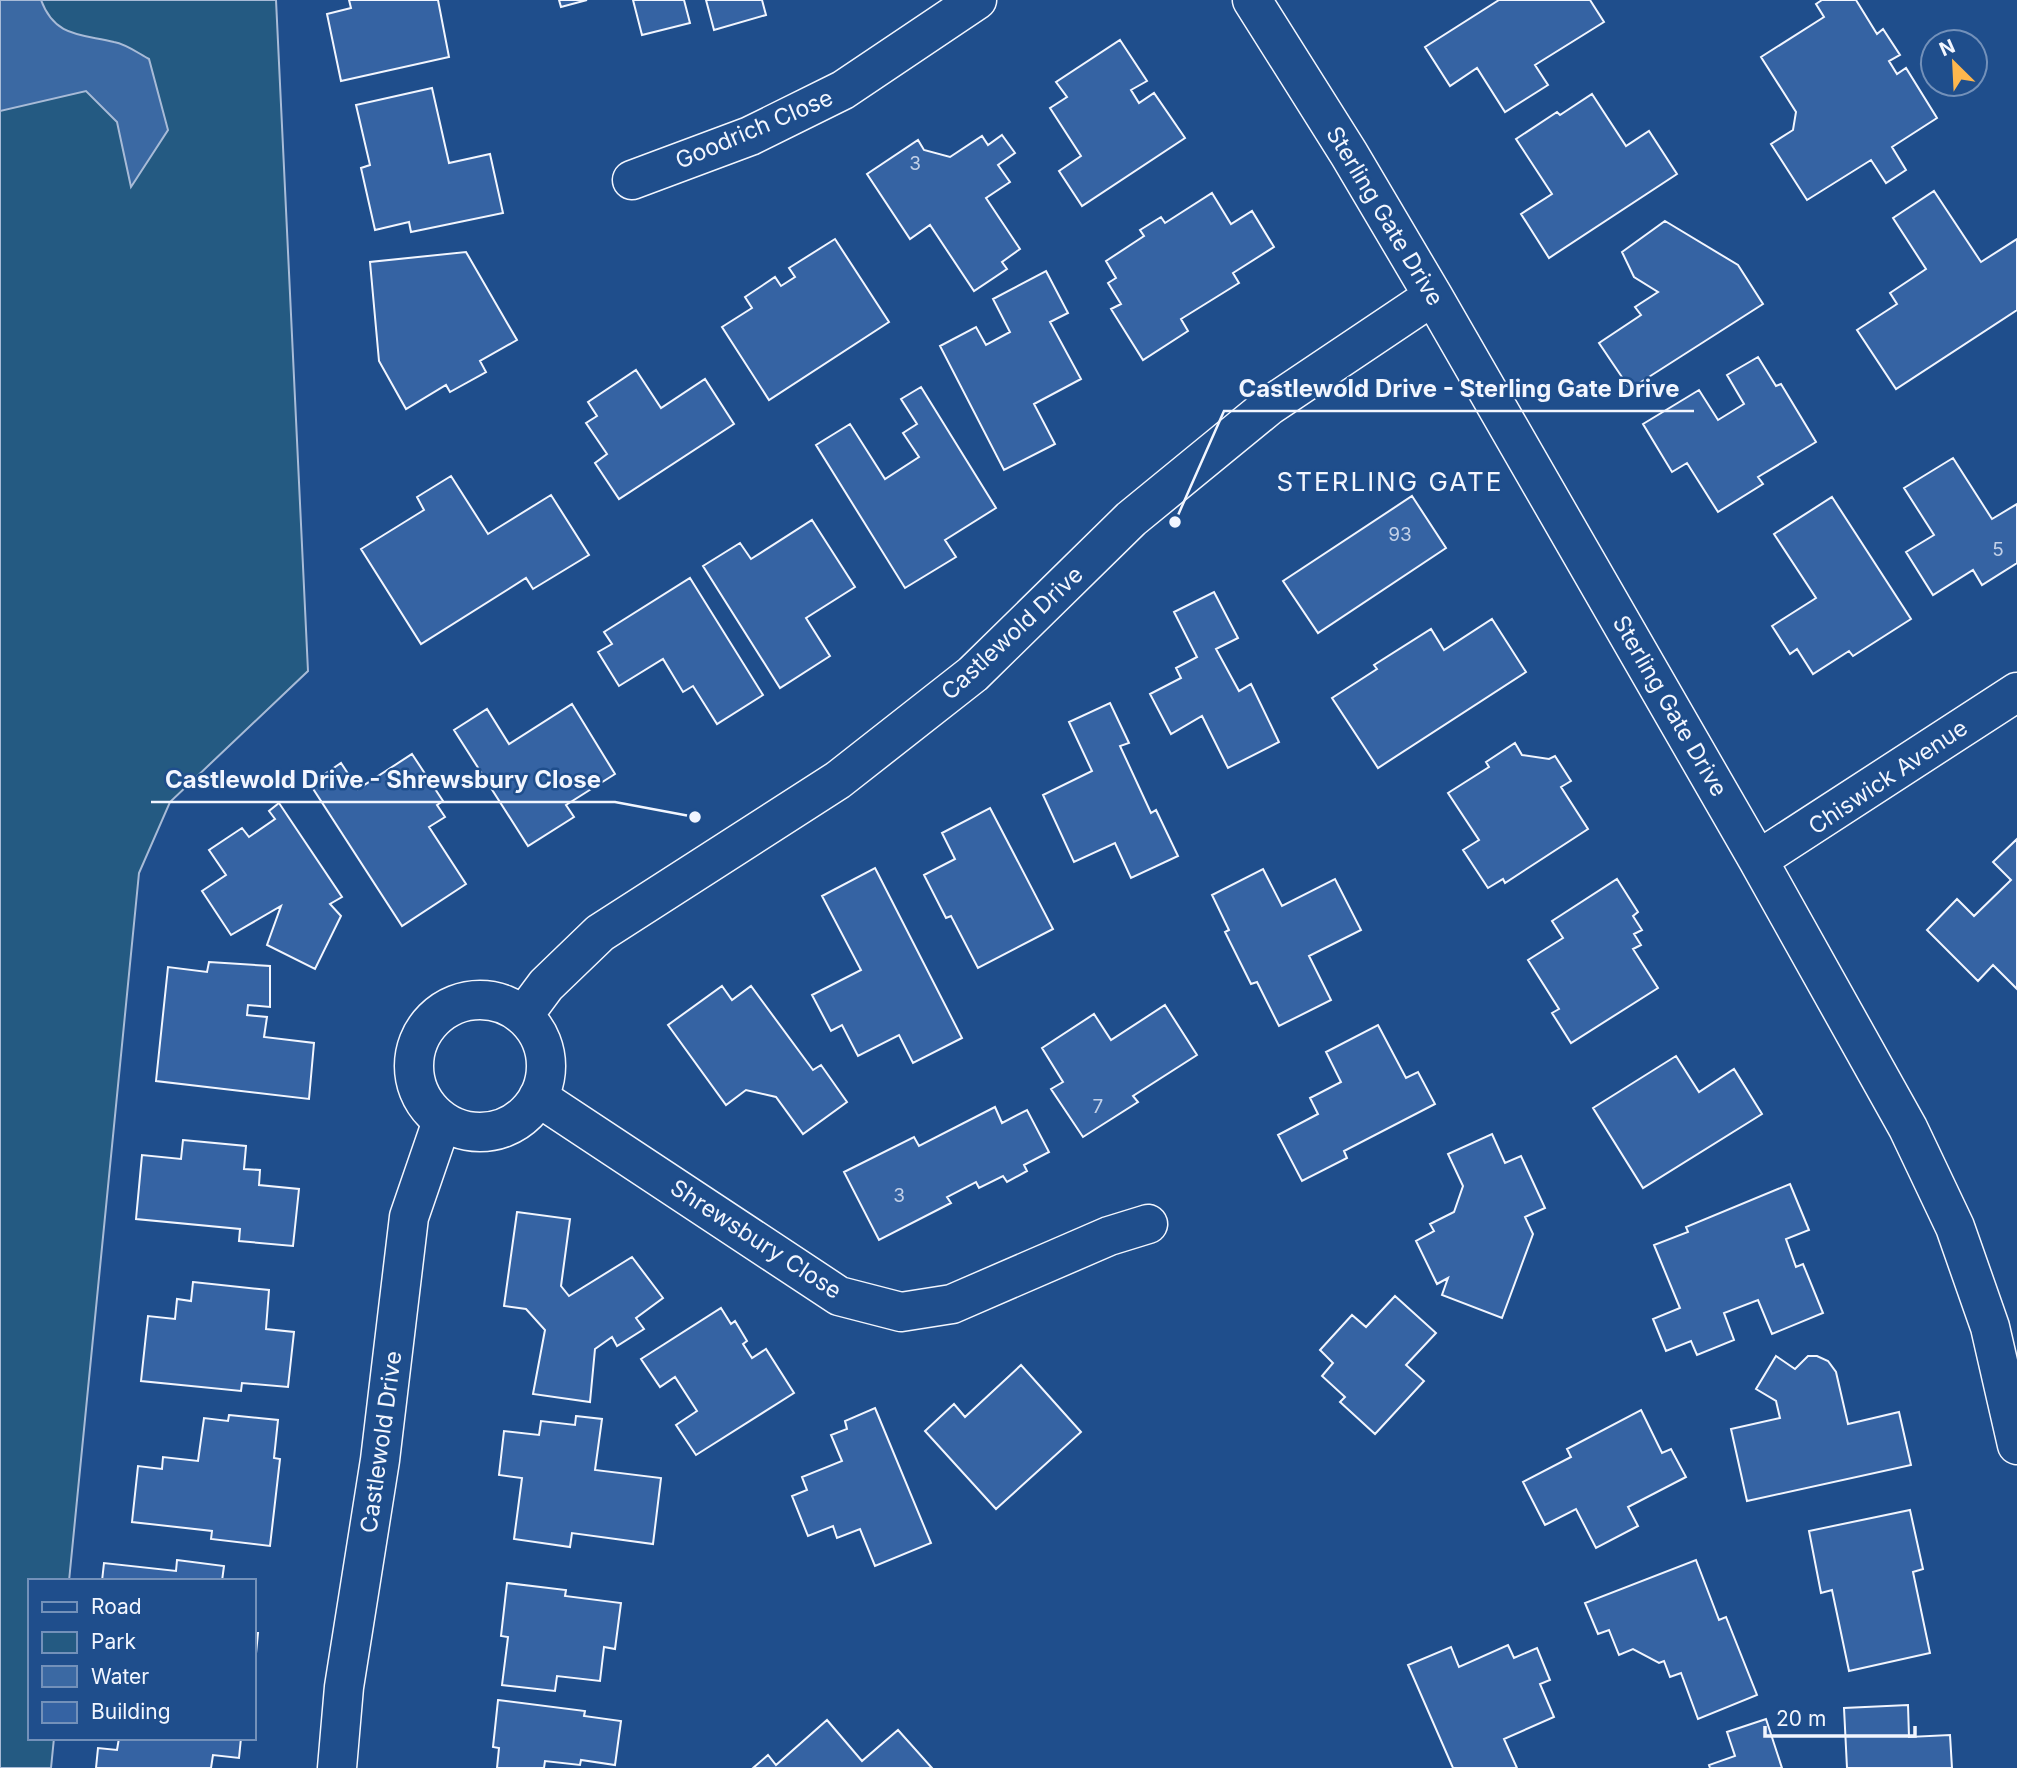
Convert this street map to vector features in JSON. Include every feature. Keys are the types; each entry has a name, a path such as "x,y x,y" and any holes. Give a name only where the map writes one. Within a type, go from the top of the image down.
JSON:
{"street":[{"name":"Goodrich Close","path":"632,180 750,136 843,90 977,0"},
{"name":"Sterling Gate Drive","path":"1252,0 1306,83 1433,296 1758,860 1908,1128 1955,1227 1990,1327 2017,1445"},
{"name":"Castlewold Drive","path":"523,1016 546,985 600,933 838,780 973,674 1131,519 1247,424 1433,296"},
{"name":"Chiswick Avenue","path":"1758,860 2017,692"},
{"path":"473,1001 505,1005 523,1016 537,1033 545,1054 545,1076 538,1097 525,1115 506,1127 485,1132 462,1130 442,1121 422,1096 413,1066 417,1045 427,1026 443,1011 473,1001"},
{"name":"Shrewsbury Close","path":"538,1097 839,1296 901,1311 952,1304 1109,1236 1148,1224"},
{"name":"Castlewold Drive","path":"337,1768 344,1687 380,1461 409,1217 442,1121"}],"green space":[{"path":"0,0 276,0 308,671 170,802 139,873 69,1579 28,1579 28,1740 54,1740 51,1768 0,1768"}],"water":[{"path":"0,0 41,0 47,12 62,28 123,45 149,59 168,130 131,187 117,122 86,91 0,111"}],"building":[{"path":"349,0 438,0 449,57 341,81 327,14 351,8"},
{"path":"559,0 587,0 561,7"},
{"path":"633,0 684,0 690,23 642,35"},
{"path":"706,0 762,0 766,15 714,30"},
{"path":"1499,0 1590,0 1604,22 1535,65 1548,85 1505,112 1477,68 1450,86 1425,47"},
{"path":"1822,0 1856,0 1877,34 1883,29 1900,55 1889,61 1897,74 1906,68 1919,89 1919,98 1925,98 1937,118 1892,147 1906,170 1886,183 1871,160 1807,200 1771,144 1793,130 1796,112 1761,57 1824,17 1816,4"},
{"path":"1120,40 1147,81 1131,90 1139,103 1154,93 1185,138 1082,206 1059,171 1081,156 1050,108 1067,97 1056,82"},
{"path":"432,88 449,163 490,154 503,213 411,232 409,222 375,230 361,168 370,165 356,105"},
{"path":"1592,94 1626,146 1649,131 1677,174 1549,258 1521,214 1552,194 1516,139 1557,112 1560,115"},
{"path":"1002,135 1015,153 998,165 1010,182 986,198 1020,249 1002,262 1007,269 974,291 930,225 910,239 867,174 918,140 924,150 950,157 982,136 988,145"},
{"path":"1934,191 1981,262 2017,239 2017,310 1896,389 1857,330 1897,304 1890,293 1926,269 1893,218"},
{"path":"1212,193 1231,224 1252,211 1274,247 1233,273 1239,283 1181,319 1188,331 1143,360 1111,309 1121,304 1108,283 1116,278 1106,261 1144,236 1140,230 1161,217 1165,223"},
{"path":"1665,221 1738,265 1763,304 1630,389 1599,343 1641,315 1635,307 1658,292 1634,277 1622,252"},
{"path":"835,239 889,322 769,400 722,327 752,308 745,297 775,277 781,286 795,277 789,268"},
{"path":"466,252 517,340 480,361 486,372 450,392 446,385 406,409 379,361 370,262"},
{"path":"1046,271 1068,313 1050,322 1081,379 1034,404 1055,444 1004,470 940,346 976,327 986,345 1010,332 993,299"},
{"path":"1758,357 1776,386 1781,384 1816,442 1758,477 1763,484 1718,512 1687,463 1672,472 1643,424 1699,390 1718,420 1744,404 1727,375"},
{"path":"636,370 661,408 705,379 734,424 619,499 595,463 607,454 586,423 597,416 588,402"},
{"path":"921,387 996,508 945,540 956,557 905,588 816,445 850,424 885,479 919,457 903,433 917,424 901,399"},
{"path":"1953,458 1992,519 2017,504 2017,563 1982,585 1973,570 1933,595 1906,552 1934,535 1904,488"},
{"path":"451,476 488,534 551,495 589,555 533,589 526,578 421,644 361,549 424,510 417,497"},
{"path":"1412,496 1446,548 1318,633 1283,581"},
{"path":"1832,497 1911,619 1853,656 1849,651 1813,674 1797,649 1790,654 1772,626 1816,598 1774,534"},
{"path":"812,520 855,587 806,618 830,656 780,688 703,566 740,543 751,559"},
{"path":"690,578 763,695 717,724 693,686 683,692 663,659 619,686 598,652 612,644 604,632"},
{"path":"1214,592 1238,638 1216,649 1239,691 1251,684 1279,742 1228,768 1202,716 1171,734 1150,694 1181,678 1176,668 1197,657 1174,612"},
{"path":"1492,619 1526,672 1378,768 1332,698 1377,669 1374,665 1431,629 1444,650"},
{"path":"1110,703 1129,743 1120,746 1151,813 1156,810 1178,856 1131,878 1115,843 1074,862 1043,795 1092,771 1069,722"},
{"path":"572,704 615,774 566,805 574,817 528,846 454,730 487,709 509,744"},
{"path":"1515,743 1522,755 1549,759 1555,756 1571,781 1561,787 1588,829 1505,883 1503,879 1488,888 1463,850 1479,840 1448,793 1489,767 1486,762"},
{"path":"412,754 443,801 437,805 445,817 429,827 466,884 402,926 310,784 341,763 358,789"},
{"path":"279,803 342,897 330,904 341,916 315,969 267,945 281,906 231,935 202,891 226,875 209,850 242,828 249,837 275,819 269,811"},
{"path":"990,808 1053,929 978,968 951,916 946,918 924,875 955,859 942,833"},
{"path":"2017,839 2017,989 1993,965 1978,981 1927,930 1957,899 1974,916 2011,880 1993,862"},
{"path":"875,868 962,1038 913,1063 899,1035 858,1056 842,1025 831,1031 812,995 861,970 822,896"},
{"path":"1263,869 1282,906 1335,879 1361,930 1309,956 1331,1000 1279,1026 1257,982 1251,984 1225,932 1229,930 1212,895"},
{"path":"1617,879 1638,912 1633,916 1642,930 1634,934 1641,945 1633,949 1658,988 1571,1043 1552,1013 1559,1009 1528,960 1563,938 1552,921"},
{"path":"209,962 270,966 270,1007 248,1005 247,1015 267,1017 264,1037 314,1043 309,1099 156,1081 168,967 207,972"},
{"path":"722,986 732,1000 751,986 813,1070 821,1065 847,1102 803,1134 776,1097 746,1090 726,1105 668,1025"},
{"path":"1165,1005 1197,1055 1133,1096 1138,1102 1083,1137 1051,1089 1063,1082 1042,1048 1094,1014 1111,1040"},
{"path":"1378,1025 1406,1078 1418,1072 1435,1104 1344,1151 1347,1158 1302,1181 1278,1135 1318,1114 1310,1098 1341,1082 1326,1052"},
{"path":"1676,1056 1699,1092 1734,1069 1762,1114 1643,1188 1593,1108"},
{"path":"995,1107 1002,1123 1027,1110 1049,1152 1024,1165 1027,1171 1007,1182 1003,1176 979,1188 976,1182 947,1197 951,1203 879,1240 844,1172 914,1137 919,1146"},
{"path":"1492,1134 1505,1163 1521,1156 1545,1208 1525,1217 1533,1234 1502,1318 1442,1295 1448,1278 1437,1284 1416,1241 1434,1231 1430,1224 1454,1212 1463,1186 1448,1154"},
{"path":"183,1140 246,1146 244,1169 260,1170 259,1185 299,1189 293,1246 239,1241 240,1229 136,1219 142,1155 181,1159"},
{"path":"1790,1184 1809,1230 1786,1239 1796,1267 1803,1264 1823,1313 1772,1334 1758,1300 1724,1313 1734,1340 1697,1355 1691,1341 1666,1351 1653,1319 1680,1308 1654,1245 1688,1232 1686,1227"},
{"path":"517,1212 570,1219 561,1286 569,1296 632,1257 663,1298 636,1318 644,1329 617,1346 612,1337 595,1349 590,1402 533,1394 545,1330 526,1309 504,1306"},
{"path":"193,1282 269,1290 266,1329 294,1332 288,1387 242,1383 241,1391 141,1381 148,1316 175,1319 177,1299 191,1301"},
{"path":"1395,1296 1436,1333 1406,1365 1424,1381 1375,1434 1340,1402 1345,1397 1322,1376 1333,1363 1320,1350 1352,1315 1366,1327"},
{"path":"721,1308 731,1324 735,1321 747,1341 743,1344 752,1358 766,1349 794,1393 696,1455 676,1425 697,1411 675,1377 660,1387 641,1359"},
{"path":"1776,1356 1795,1369 1808,1356 1817,1356 1828,1361 1836,1372 1848,1424 1899,1412 1911,1465 1747,1501 1731,1429 1780,1418 1776,1401 1756,1389"},
{"path":"1021,1365 1081,1432 996,1509 925,1431 954,1404 965,1417"},
{"path":"875,1408 931,1543 875,1566 860,1529 837,1538 833,1526 808,1536 792,1496 807,1490 802,1477 842,1461 831,1435 847,1429 845,1421"},
{"path":"1641,1410 1662,1453 1671,1449 1686,1477 1628,1507 1638,1526 1596,1548 1576,1509 1545,1525 1523,1482 1571,1457 1567,1449"},
{"path":"229,1415 278,1420 274,1458 280,1459 270,1546 211,1539 212,1531 132,1522 138,1466 162,1469 163,1457 198,1461 204,1418 228,1421"},
{"path":"576,1416 602,1419 595,1470 661,1478 653,1544 572,1533 570,1547 514,1539 522,1478 499,1475 504,1431 539,1435 541,1421 575,1425"},
{"path":"1910,1510 1923,1569 1913,1572 1930,1653 1849,1671 1832,1590 1821,1593 1809,1531"},
{"path":"177,1560 224,1566 222,1579 102,1579 104,1563 176,1571"},
{"path":"1696,1560 1719,1620 1726,1617 1757,1695 1698,1719 1681,1673 1670,1677 1664,1661 1659,1663 1633,1649 1619,1655 1609,1630 1598,1634 1585,1603"},
{"path":"507,1583 566,1590 565,1596 621,1603 615,1649 604,1647 600,1681 557,1676 555,1691 502,1685 508,1637 501,1636"},
{"path":"1508,1645 1514,1658 1537,1648 1550,1680 1540,1684 1554,1717 1504,1739 1517,1768 1453,1768 1408,1665 1451,1647 1459,1667"},
{"path":"498,1700 585,1711 584,1716 621,1721 615,1765 581,1760 580,1765 545,1761 544,1768 497,1768 499,1748 493,1747"},
{"path":"1908,1705 1909,1737 1950,1735 1952,1768 1847,1768 1844,1708"},
{"path":"1766,1719 1782,1768 1710,1768 1709,1765 1735,1756 1727,1732"},
{"path":"827,1720 862,1761 898,1730 932,1768 753,1768 768,1755 776,1765"},
{"path":"119,1740 241,1740 239,1758 213,1755 211,1768 96,1768 98,1748 117,1750"}],"place":[{"name":"Castlewold Drive - Sterling Gate Drive","path":"1175,522"},
{"name":"Castlewold Drive - Shrewsbury Close","path":"695,817"}],"district":[{"name":"STERLING GATE","path":"1390,481"}]}
